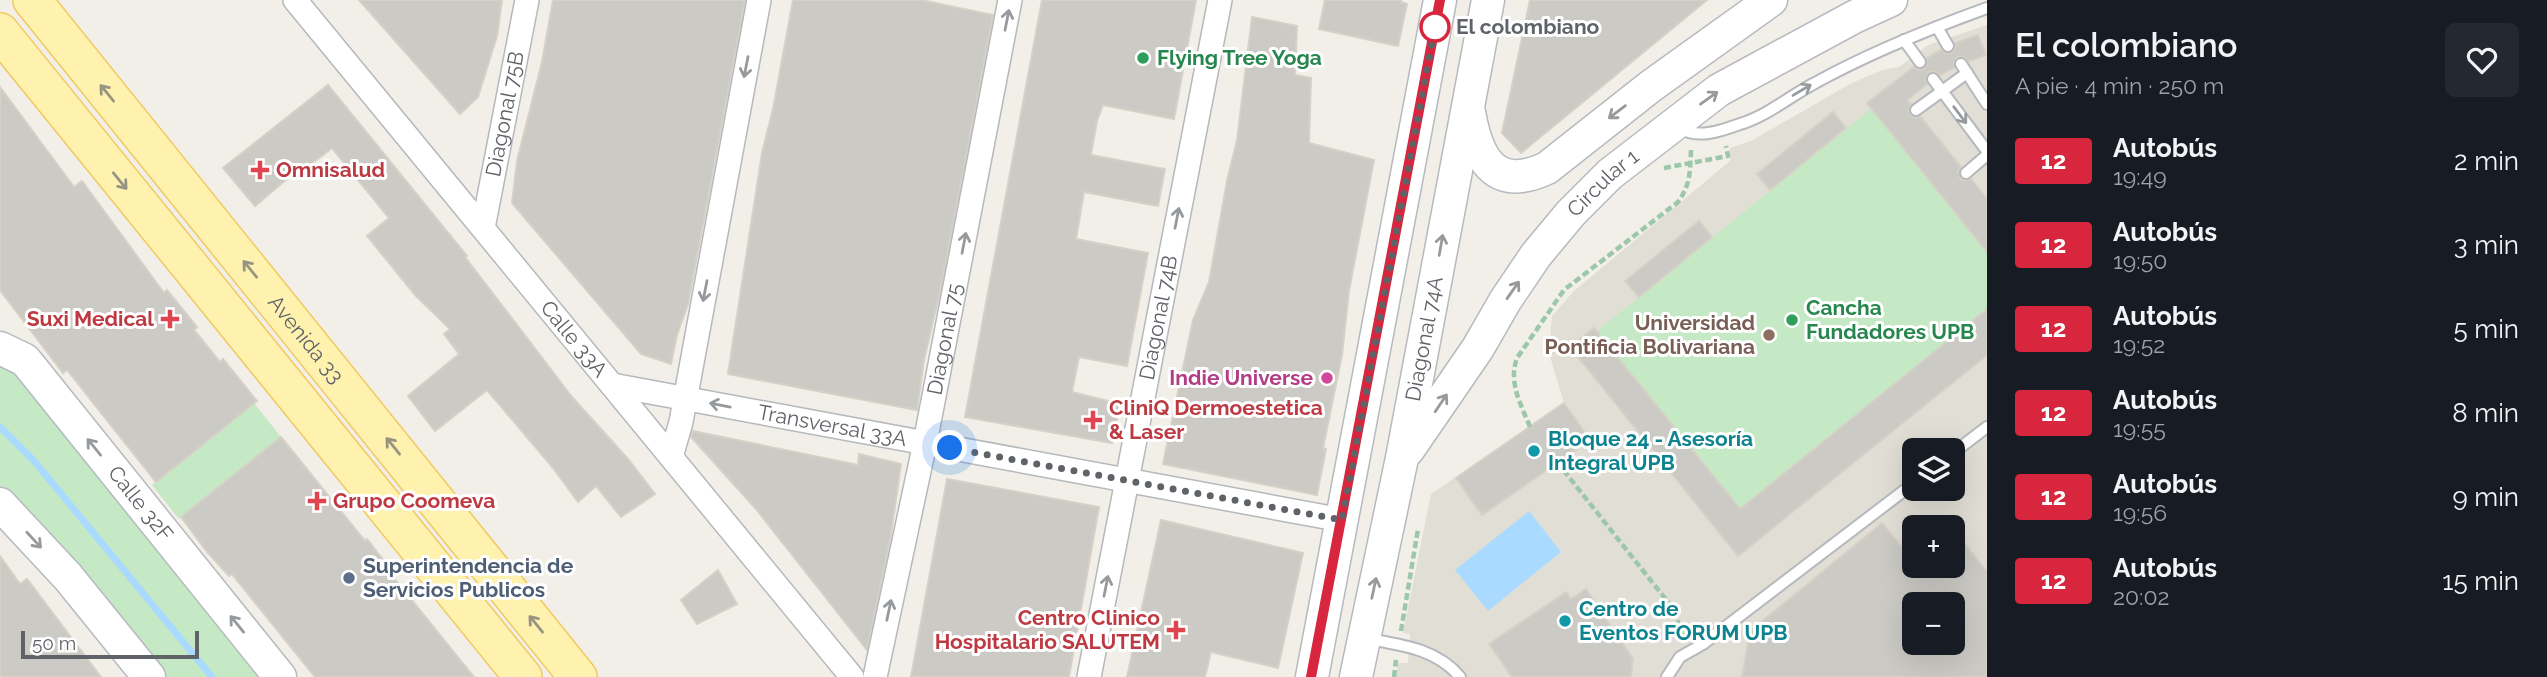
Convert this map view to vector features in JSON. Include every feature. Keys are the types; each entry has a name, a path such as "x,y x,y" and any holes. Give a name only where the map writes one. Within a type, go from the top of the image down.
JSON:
{"main road":[{"name":"Avenida 33","path":"33,0 578,677"},
{"path":"0,32 523,677"}],"street":[{"name":"Calle 33A","path":"295,0 852,677"},
{"name":"Diagonal 75B","path":"483,228 527,0"},
{"path":"671,457 681,422 759,0"},
{"name":"Diagonal 75","path":"875,677 925,443 1010,0"},
{"name":"Diagonal 74B","path":"1089,677 1220,0"},
{"path":"1311,677 1440,0"},
{"name":"Diagonal 74A","path":"1358,662 1402,457 1488,0"},
{"path":"1467,103 1474,142 1487,164 1507,175 1532,175 1548,168 1651,86 1771,0"},
{"name":"Circular 1","path":"1402,457 1478,348 1505,300 1536,255 1571,213 1610,174 1719,90 1891,0"},
{"path":"1651,86 1674,123"},
{"name":"Calle 32F","path":"0,330 13,354 280,677"},
{"name":"Transversal 33A","path":"612,385 1342,520"},
{"path":"0,504 68,577 149,677"}],"lane":[{"path":"1674,123 1687,133 1702,134 1742,124 1816,82 1904,40 1987,8"},
{"path":"1937,27 1948,46"},
{"path":"1904,40 1920,62"},
{"path":"1916,110 1964,69 1987,104"},
{"path":"1933,79 1987,153 1966,173"},
{"path":"1965,444 1987,427"},
{"path":"1667,677 1680,657 1703,644 1902,492"},
{"path":"1358,662 1399,645 1431,653 1443,660 1460,677"}],"path":[{"path":"1714,147 1737,143"},
{"path":"1530,427 1513,383 1513,369 1517,358 1564,290 1678,202 1689,183 1690,150 1702,148"},
{"path":"1653,170 1728,156"},
{"path":"1558,462 1675,611 1683,638 1680,657"},
{"path":"1394,677 1420,516"}],"shaded area":[{"name":"Universidad Pontificia Bolivariana","path":"1987,25 1987,677 1396,677 1398,663 1408,663 1410,634 1403,633 1431,494 1564,403 1549,353 1552,316 1574,291 1730,161 1730,148 1751,141 1850,84 1882,70 1899,67 1928,45"}],"green space":[{"name":"Cancha Fundadores UPB","path":"1871,109 1987,252 1987,309 1740,509 1597,331"},
{"path":"0,348 280,677 149,677 0,504"},
{"path":"254,403 281,437 179,519 152,485"}],"water":[{"path":"1529,511 1561,552 1488,611 1455,570"}],"building":[{"path":"359,0 502,0 497,36 478,97 460,114"},
{"path":"553,0 745,0 688,304 677,335 671,364 641,354 512,203 517,161 542,62"},
{"path":"793,0 921,0 993,15 940,292 924,360 917,410 728,374 762,153"},
{"path":"1042,0 1196,0 1174,119 1103,105 1097,121 1091,155 1165,169 1158,206 1084,192 1076,239 1148,253 1127,366 1079,357 1072,392 1120,404 1112,443 965,417"},
{"path":"1325,0 1401,0 1407,4 1398,46 1319,29"},
{"path":"1530,0 1707,0 1521,153 1502,133"},
{"path":"1252,17 1297,26 1295,75 1311,78 1309,143 1374,160 1349,291 1342,355 1323,448 1326,449 1317,495 1163,464 1193,320 1209,282 1237,140"},
{"path":"1978,35 1986,55 1969,61 1964,57 1957,57 1954,68 1940,75 1929,72 1926,77 1927,84 1907,100 1911,104 1908,110 1910,115 1916,118 1920,116 1961,167 1958,171 1960,178 1964,181 1971,179 1987,199 1987,252 1867,103 1914,67 1920,70 1925,68 1927,58 1941,50 1951,53 1955,49 1955,43"},
{"path":"328,85 467,256 465,257 572,397 628,459 655,494 621,517 596,486 578,502 487,390 435,431 408,396 459,354 444,334 450,329 416,296 367,236 389,218 332,148 310,165 307,162 255,206 223,168"},
{"path":"0,87 74,187 82,181 164,293 167,290 197,327 194,330 220,362 223,359 257,401 156,482 67,370 63,373 0,290"},
{"path":"1833,112 1846,128 1770,190 1757,174"},
{"path":"1699,221 1712,237 1639,297 1625,281"},
{"path":"1987,309 1987,355 1738,556 1570,347 1594,328 1740,509"},
{"name":"Bloque 24 - Asesoría Integral UPB","path":"1564,403 1590,440 1482,515 1456,478"},
{"path":"693,431 858,465 859,454 901,464 891,534 867,650 756,509 691,437"},
{"path":"281,437 365,541 367,539 391,570 389,572 474,677 315,677 232,574 229,576 208,553 181,517"},
{"path":"947,479 1099,507 1069,677 911,677"},
{"path":"1161,520 1303,553 1278,668 1211,652 1205,677 1127,677"},
{"path":"1882,523 1902,547 1902,578 1965,578 1965,544 1987,572 1987,677 1742,677 1750,631"},
{"path":"0,556 20,584 27,579 101,677 0,677"},
{"path":"718,570 737,604 697,624 681,600"},
{"name":"Centro de Eventos FORUM UPB","path":"1586,589 1633,659 1631,677 1512,677 1489,644 1566,592 1571,599"}],"waterway":[{"path":"0,427 35,462 212,677"}],"bus line":[{"name":"12","path":"1311,677 1440,0"}],"place":[{"name":"El colombiano","path":"1435,27"},
{"name":"Flying Tree Yoga","path":"1143,58"},
{"name":"Omnisalud","path":"260,170"},
{"name":"Suxi Medical","path":"170,319"},
{"name":"Cancha Fundadores UPB","path":"1792,320"},
{"name":"Universidad Pontificia Bolivariana","path":"1769,335"},
{"name":"Indie Universe","path":"1327,378"},
{"name":"CliniQ Dermoestetica & Laser","path":"1093,420"},
{"name":"Bloque 24 - Asesoría Integral UPB","path":"1534,451"},
{"name":"Grupo Coomeva","path":"317,501"},
{"name":"Superintendencia de Servicios Publicos","path":"349,578"},
{"name":"Centro de Eventos FORUM UPB","path":"1565,621"},
{"name":"Centro Clinico Hospitalario SALUTEM","path":"1176,630"}],"route":[{"path":"950,448 1342,520 1435,27"}]}
